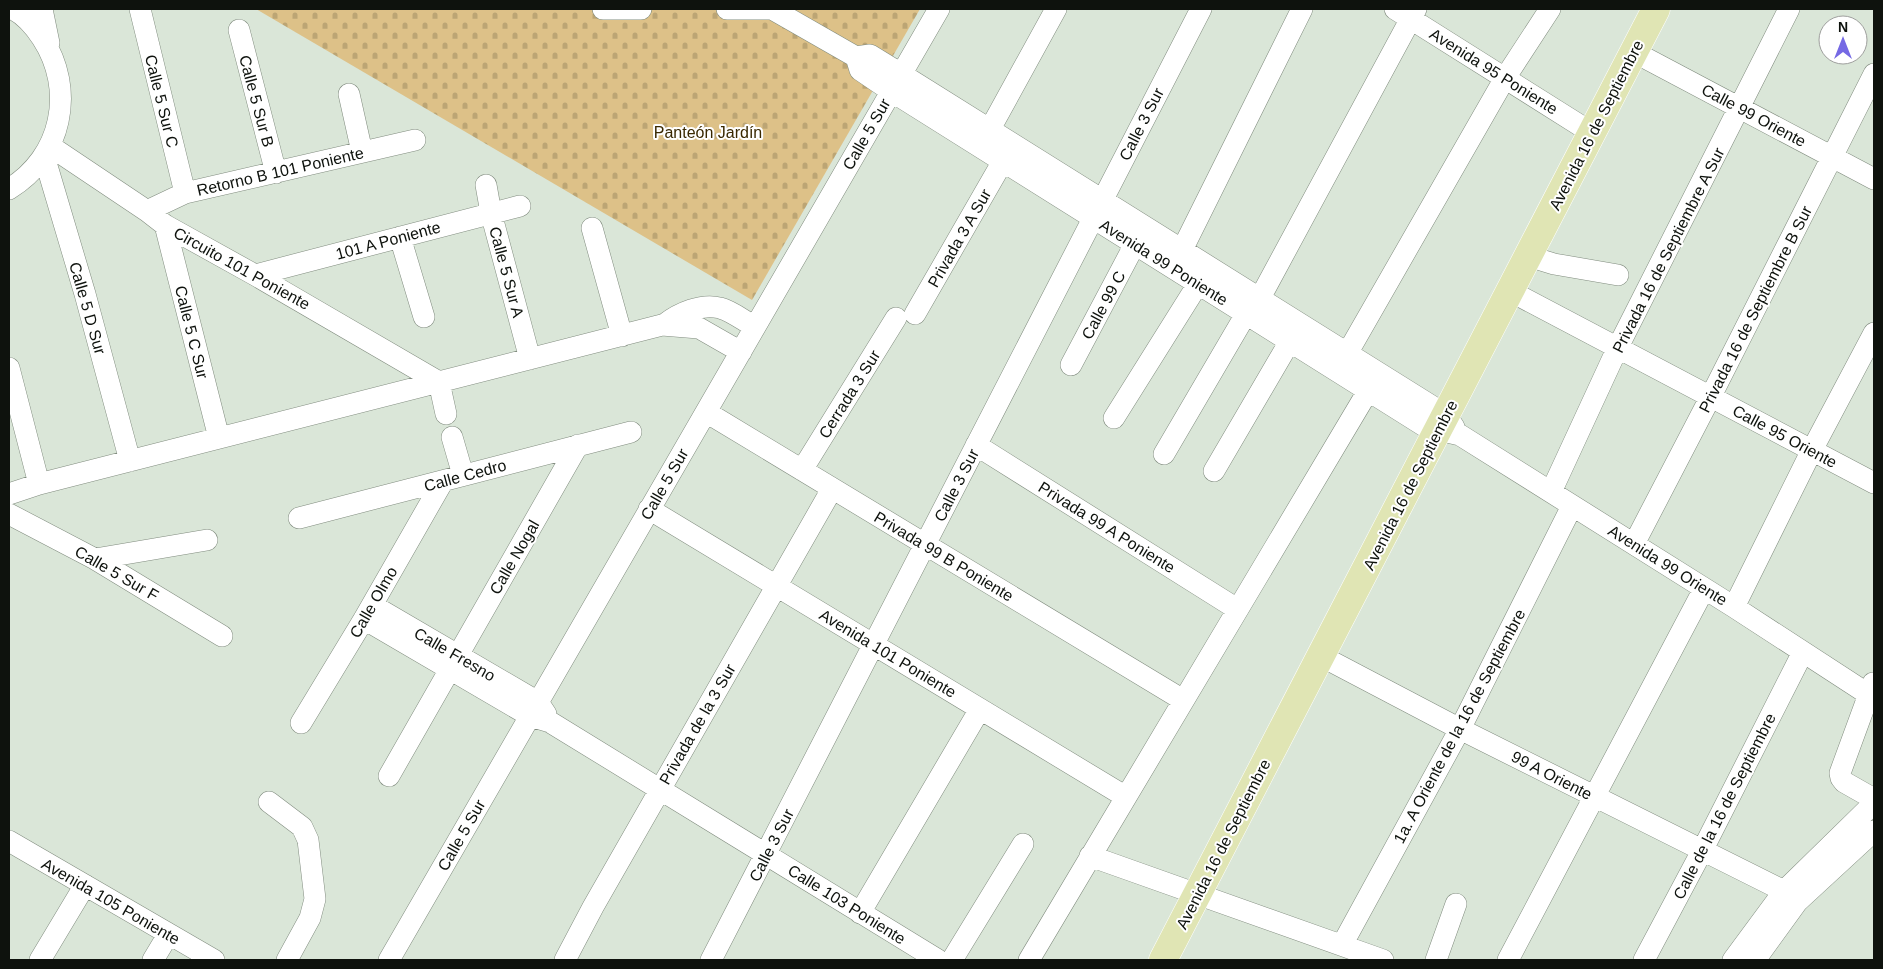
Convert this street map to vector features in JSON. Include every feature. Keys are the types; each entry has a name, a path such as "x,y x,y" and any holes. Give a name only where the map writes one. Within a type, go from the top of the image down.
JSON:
{"main road":[{"name":"Avenida 16 de Septiembre","path":"1163,960 1321,656 1448,427 1510,291 1656,9"}],"street":[{"path":"12,9 36,29 51,51"},
{"path":"9,189 32,171 47,151 58,123 62,99 59,74 51,51 42,9"},
{"name":"Calle 5 Sur C","path":"140,9 185,193"},
{"path":"603,9 641,9"},
{"path":"727,9 773,9 856,57 870,55 896,82"},
{"name":"Calle 5 Sur","path":"389,960 939,9"},
{"path":"990,129 1056,9"},
{"name":"Calle 3 Sur","path":"714,959 766,854 1201,9"},
{"path":"1182,250 1302,9"},
{"path":"1343,362 1505,78 1550,9"},
{"name":"Privada 16 de Septiembre A Sur","path":"1551,492 1618,347 1788,9"},
{"path":"1164,454 1253,306 1407,12"},
{"name":"Avenida 95 Poniente","path":"1407,12 1505,78 1592,133"},
{"name":"Calle 5 Sur B","path":"238,30 276,173"},
{"name":"Calle 99 Oriente","path":"1634,52 1874,178"},
{"name":"Privada 16 de Septiembre B Sur","path":"1634,544 1874,74"},
{"name":"Avenida 99 Poniente","path":"896,82 990,129 1098,209 1134,244 1198,284 1253,306 1448,427"},
{"name":"Avenida 99 Poniente","path":"896,82 1002,161 1182,250 1253,306 1290,341 1343,362 1368,391 1426,427 1448,427"},
{"path":"349,94 362,152"},
{"name":"Retorno B 101 Poniente","path":"147,211 185,193 415,140"},
{"name":"Circuito 101 Poniente","path":"47,151 147,211 165,225 256,275 439,382"},
{"name":"Calle 5 D Sur","path":"47,151 130,461"},
{"name":"Privada 3 A Sur","path":"905,316 1002,161"},
{"name":"Calle 5 Sur A","path":"486,185 491,213 530,359"},
{"name":"101 A Poniente","path":"256,275 520,206"},
{"name":"Calle 5 C Sur","path":"165,225 219,438"},
{"path":"592,228 622,336"},
{"path":"400,237 424,317"},
{"name":"Calle 99 C","path":"1071,365 1134,244"},
{"path":"1528,256 1554,264 1618,275"},
{"path":"1114,418 1198,284"},
{"name":"Calle 95 Oriente","path":"1510,291 1874,483"},
{"path":"662,325 676,315 709,307 721,308 754,327"},
{"name":"Cerrada 3 Sur","path":"802,470 905,316"},
{"path":"9,494 39,484 662,325 699,328 741,352"},
{"path":"1734,608 1812,450 1874,333"},
{"path":"1214,471 1290,341"},
{"path":"9,368 39,484"},
{"path":"439,382 446,414"},
{"path":"1029,960 1368,391"},
{"name":"Privada 99 B Poniente","path":"706,412 1183,700"},
{"name":"Avenida 99 Oriente","path":"1448,427 1803,652 1872,691"},
{"name":"Calle Cedro","path":"299,518 631,432"},
{"path":"452,437 453,478"},
{"name":"Calle Nogal","path":"389,776 578,445"},
{"name":"Privada 99 A Poniente","path":"976,445 1237,609"},
{"name":"Calle Olmo","path":"300,723 453,478"},
{"name":"Privada de la 3 Sur","path":"565,960 593,907 832,489"},
{"name":"1a. A Oriente de la 16 de Septiembre","path":"1342,944 1460,729 1572,506"},
{"name":"Avenida 101 Poniente","path":"649,509 1126,797"},
{"name":"Calle 5 Sur F","path":"9,514 95,559 222,636"},
{"path":"95,559 207,540"},
{"path":"1508,960 1704,589"},
{"name":"Calle Fresno","path":"368,612 534,709"},
{"name":"Calle de la 16 de Septiembre","path":"1644,960 1702,851 1803,652"},
{"name":"99 A Oriente","path":"1321,656 1460,729 1784,892"},
{"path":"1872,691 1840,772 1844,782 1874,799"},
{"name":"Calle 103 Poniente","path":"534,709 550,722 938,960"},
{"path":"860,912 980,709"},
{"path":"269,802 302,826 308,840 315,899 310,918 287,960"},
{"path":"1733,960 1784,892 1874,803"},
{"path":"1755,960 1797,902 1874,830"},
{"name":"Avenida 105 Poniente","path":"9,841 214,960"},
{"path":"952,960 1023,844"},
{"path":"1090,856 1383,960"},
{"path":"40,960 85,885"},
{"path":"1436,960 1456,904"},
{"path":"153,960 168,935"}],"green space":[{"name":"Panteón Jardín","path":"256,9 920,9 752,300"}]}
